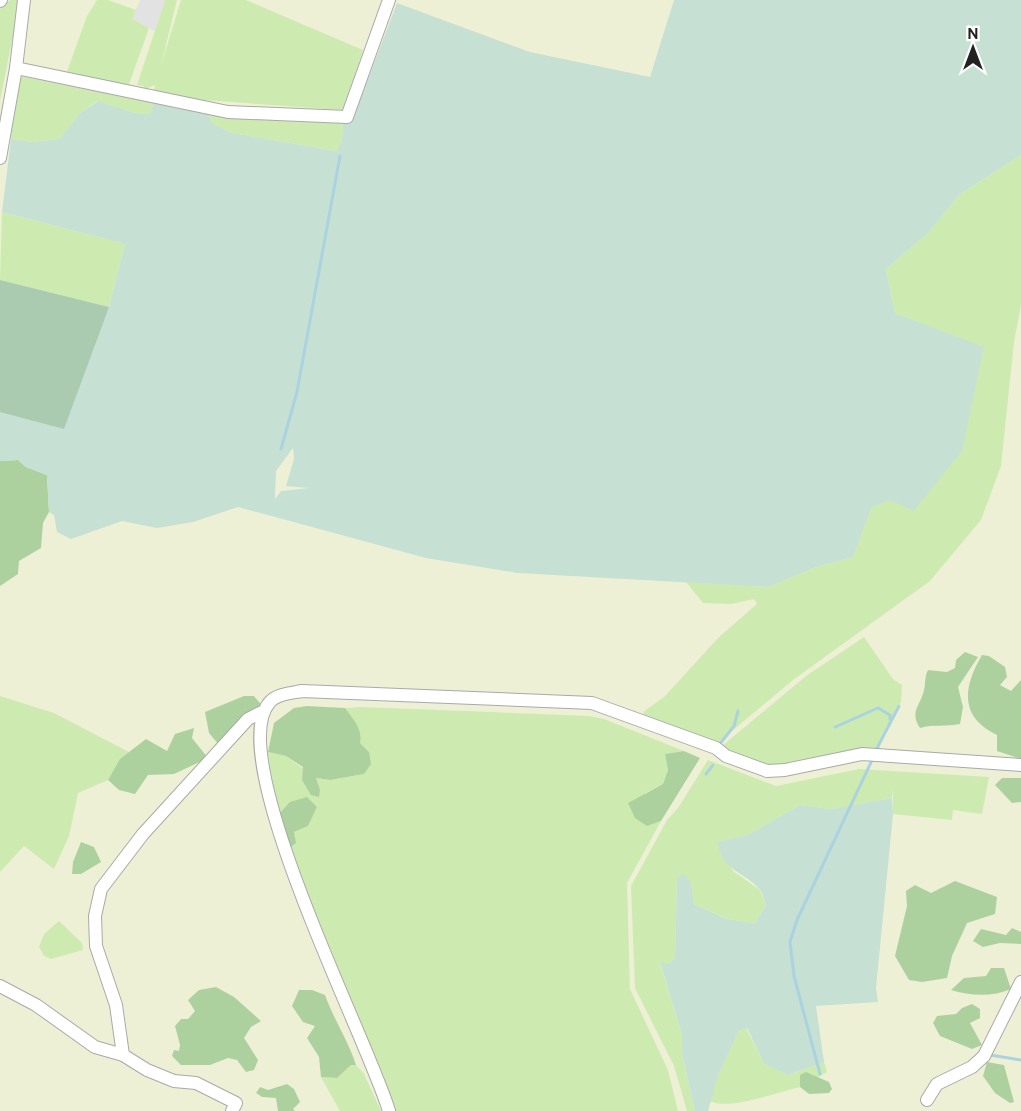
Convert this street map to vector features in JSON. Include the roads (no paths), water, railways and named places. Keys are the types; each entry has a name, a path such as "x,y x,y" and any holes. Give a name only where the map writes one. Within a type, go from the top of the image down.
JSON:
{"street":[{"path":"0,158 16,68 24,0"},
{"path":"16,68 228,112 347,117 389,0"},
{"path":"123,1055 116,1005 96,946 95,916 101,889 143,834 248,719 264,711 275,698 302,691 592,703 716,748 726,756 767,771 785,770 862,754 1021,765"},
{"path":"264,711 262,747 267,790 317,938 389,1111"},
{"path":"927,1100 937,1084 972,1068 984,1056 1021,982"},
{"path":"0,986 36,1005 95,1047 123,1055 147,1070 174,1081 196,1083 236,1103 232,1111"}],"waterway":[{"path":"281,449 297,392 340,156"},
{"path":"875,752 899,706"},
{"path":"835,727 878,708 890,715 890,719"},
{"path":"719,745 734,726 738,711"},
{"path":"820,1074 794,976 790,942 797,920 873,758"},
{"path":"706,774 713,765"},
{"path":"990,1055 1021,1060"}]}
